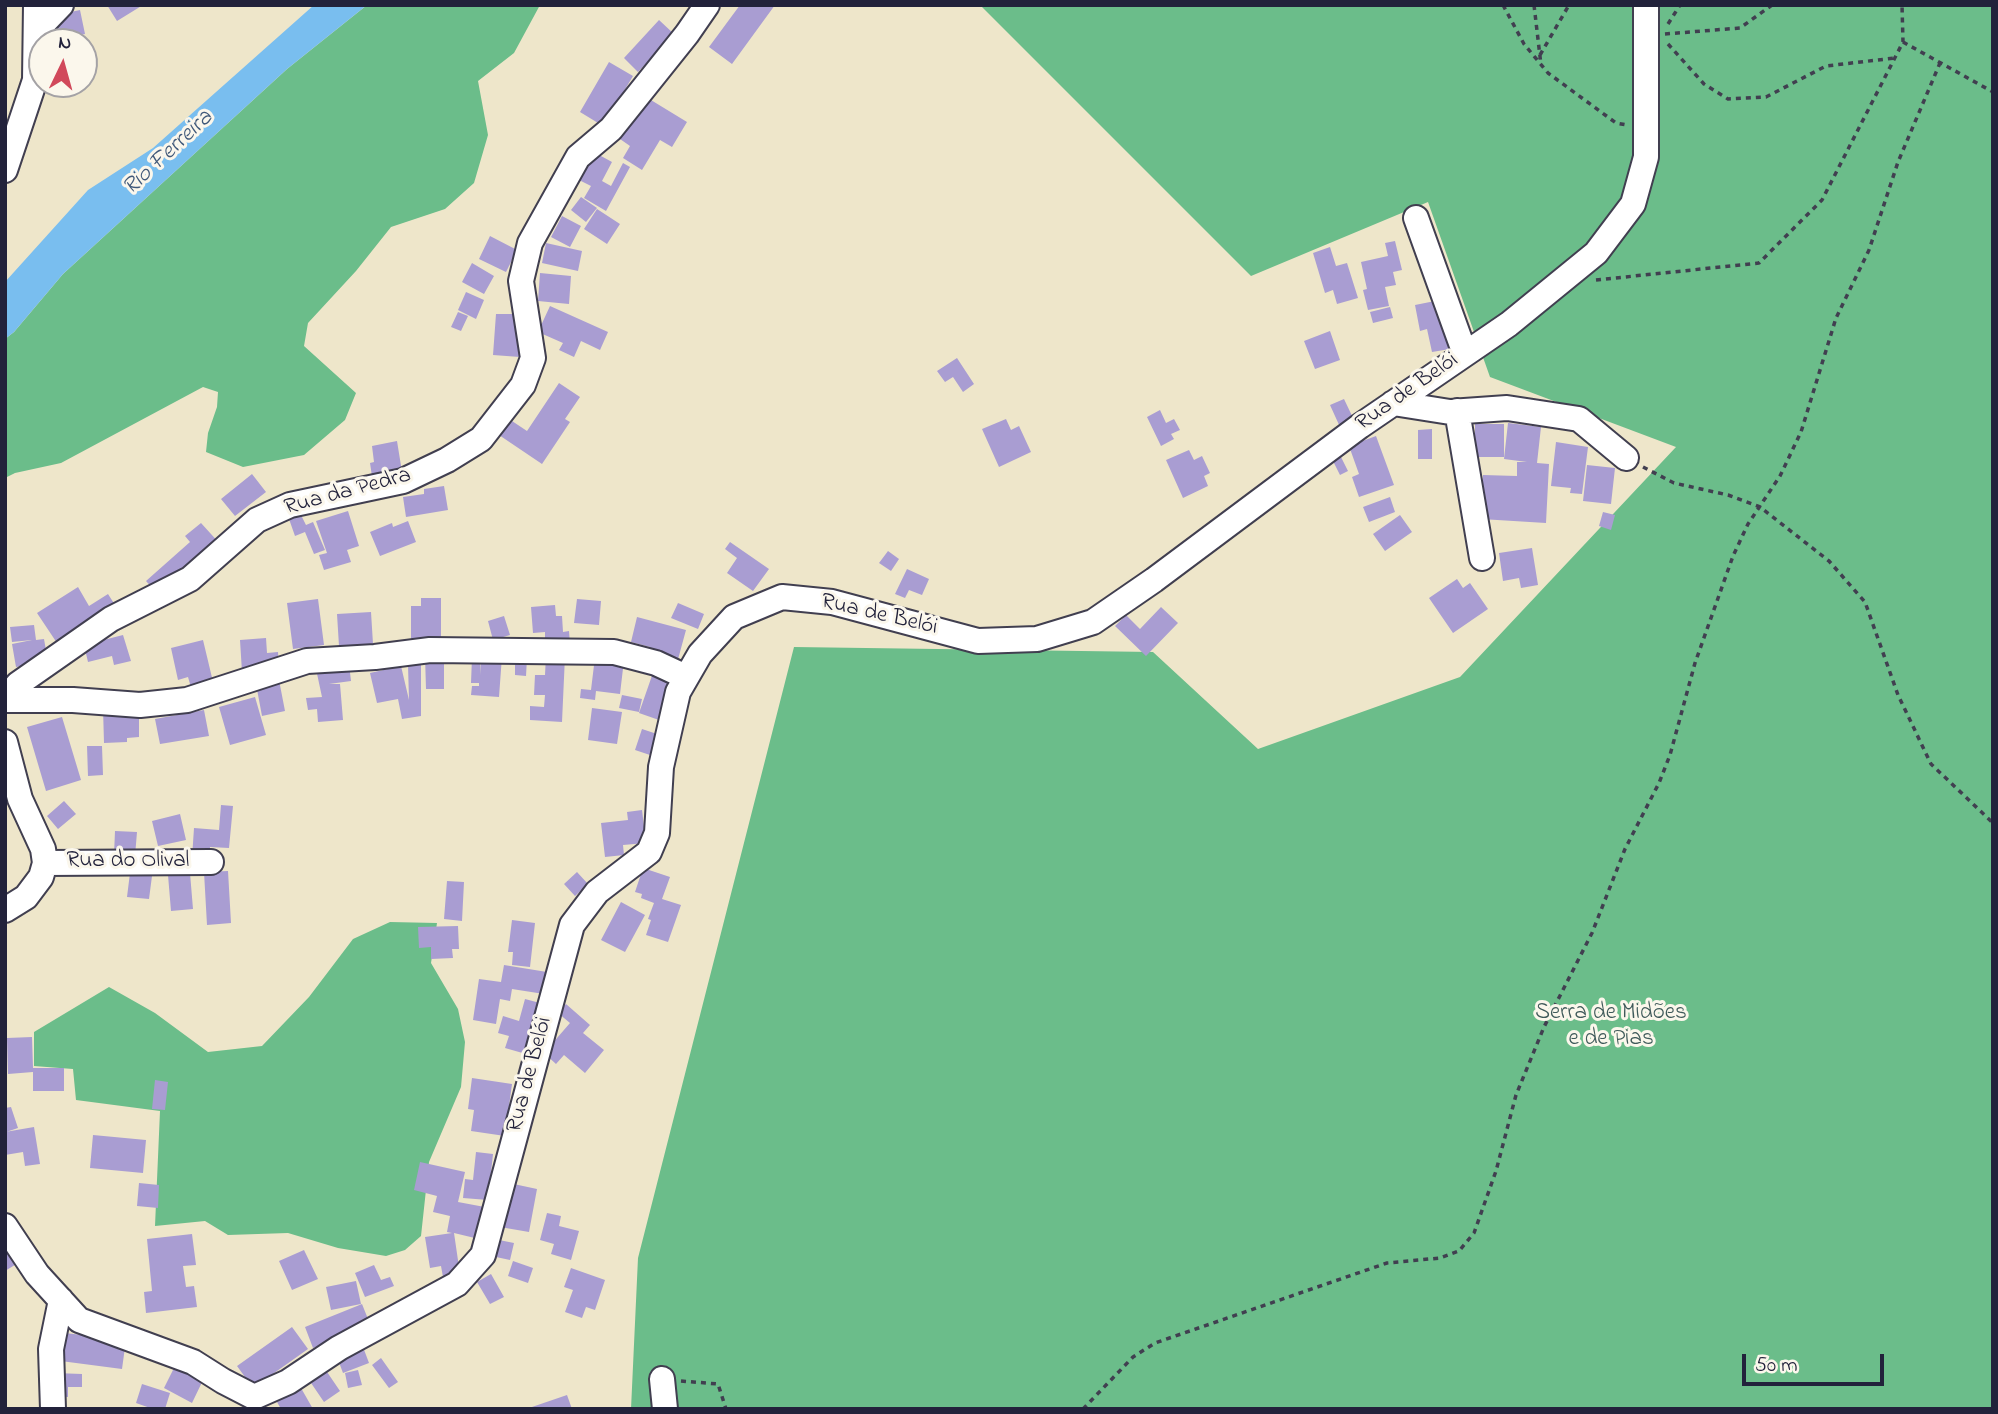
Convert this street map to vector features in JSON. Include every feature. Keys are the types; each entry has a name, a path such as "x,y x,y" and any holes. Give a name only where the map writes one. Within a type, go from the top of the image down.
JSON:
{"street":[{"path":"36,5 36,28"},
{"path":"39,28 61,5"},
{"name":"Rua da Pedra","path":"5,699 18,684 111,619 190,579 257,520 290,505 404,481 481,439 523,385 533,358 521,281 530,243 578,157 611,129 707,5"},
{"name":"Rua de Belói","path":"5,1226 37,1274 79,1320 193,1362 238,1398 254,1397 288,1382 339,1348 457,1284 483,1255 572,925 597,892 649,852 657,833 661,767 678,692 700,654 734,617 782,597 832,602 978,641 1037,639 1093,622 1508,324 1596,253 1633,204 1646,157 1646,5"},
{"path":"5,170 29,98"},
{"path":"1416,218 1465,354"},
{"path":"1393,404 1457,411 1507,408 1579,419 1626,458"},
{"path":"1457,411 1482,558"},
{"path":"5,699 140,705 187,700 307,661 430,650 614,652 656,663 687,677"},
{"path":"5,741 20,799 43,849 45,863 41,877 26,897 5,910"},
{"name":"Rua do Olival","path":"45,863 211,862"},
{"path":"53,1409 51,1349 61,1300"},
{"path":"662,1379 665,1409"}],"path":[{"path":"1503,5 1524,44 1541,65 1567,88 1616,123 1646,129"},
{"path":"1534,5 1541,65"},
{"path":"1540,55 1569,5"},
{"path":"1660,35 1680,5"},
{"path":"1660,35 1740,28 1772,5"},
{"path":"1557,285 1759,262 1822,200 1903,42 1902,5"},
{"path":"1660,35 1704,84 1728,99 1766,97 1826,66 1895,58"},
{"path":"1903,42 1993,92"},
{"path":"1083,1409 1133,1357 1155,1343 1387,1263 1440,1258 1459,1251 1474,1233 1496,1171 1516,1094 1544,1027 1592,933 1625,849 1670,755 1695,663 1733,556 1748,524 1780,476 1801,432 1836,318 1869,250 1898,162 1940,63"},
{"path":"1626,458 1674,482 1728,495 1760,507 1829,561 1865,602 1898,695 1931,764 1993,823"},
{"path":"662,1379 718,1384 726,1409"}],"green space":[{"path":"367,5 540,5 514,53 478,81 488,135 474,183 445,209 391,227 356,271 308,323 304,346 356,393 345,420 304,455 243,467 206,452 218,392 203,387 61,463 15,473 5,478 5,339 63,274 287,69"},
{"name":"Serra de Midões e de Pias","path":"980,5 1993,5 1993,1409 631,1409 638,1258 794,647 1153,652 1258,749 1460,677 1676,447 1490,377 1428,202 1251,276"},
{"path":"390,922 437,923 431,963 458,1009 465,1042 461,1087 429,1162 421,1236 405,1250 386,1256 338,1248 288,1233 228,1235 205,1221 155,1226 160,1111 76,1100 73,1069 34,1066 34,1032 109,987 155,1013 208,1052 262,1046 309,997 353,939"}],"water":[{"name":"Rio Ferreira","path":"314,5 367,5 287,69 63,274 5,339 5,282 88,190 153,148"}],"building":[{"path":"107,5 143,5 117,21"},
{"path":"740,5 775,5 732,64 709,47"},
{"path":"80,10 84,28 50,28 48,17"},
{"path":"659,20 674,34 638,72 624,58"},
{"path":"609,62 633,76 603,126 580,112"},
{"path":"646,97 687,122 672,147 660,140 642,170 623,158 630,146 620,139"},
{"path":"590,150 612,162 602,181 611,186 623,163 630,167 606,211 584,198 591,186 575,178"},
{"path":"581,197 597,208 586,222 571,210"},
{"path":"597,209 620,224 607,244 584,229"},
{"path":"562,216 581,226 570,247 551,237"},
{"path":"490,236 517,250 506,272 479,259"},
{"path":"1395,241 1402,270 1393,272 1396,285 1385,287 1389,306 1368,310 1361,262 1388,256 1385,243"},
{"path":"546,243 582,251 578,271 542,263"},
{"path":"1330,247 1336,266 1347,263 1358,298 1337,304 1333,290 1325,293 1313,253"},
{"path":"472,263 494,276 484,294 462,282"},
{"path":"540,273 571,276 569,304 538,301"},
{"path":"466,292 484,300 476,319 458,310"},
{"path":"1440,300 1450,349 1432,352 1427,329 1420,331 1415,305"},
{"path":"550,306 608,332 600,350 581,341 574,357 559,350 563,343 538,332"},
{"path":"1390,307 1393,318 1373,323 1370,312"},
{"path":"458,312 468,316 461,331 451,327"},
{"path":"496,314 517,314 516,330 521,330 520,357 493,355"},
{"path":"1330,331 1340,360 1315,369 1304,341"},
{"path":"957,358 974,384 963,392 953,377 945,382 937,371"},
{"path":"559,383 580,397 565,419 570,422 542,464 499,435 509,419 527,431"},
{"path":"1344,399 1354,420 1340,427 1330,405"},
{"path":"1160,410 1166,423 1174,419 1180,430 1171,434 1174,439 1161,446 1147,417"},
{"path":"1006,419 1011,430 1019,426 1031,452 999,467 982,429"},
{"path":"1508,423 1541,427 1537,463 1549,464 1546,523 1481,519 1483,475 1517,476 1517,462 1527,462 1504,459"},
{"path":"1475,424 1504,424 1504,457 1475,457"},
{"path":"1432,429 1432,459 1418,459 1418,430"},
{"path":"1376,436 1394,485 1359,497 1352,477 1359,474 1349,446"},
{"path":"397,441 403,478 373,483 370,463 374,462 372,446"},
{"path":"1556,442 1588,447 1582,494 1570,493 1571,488 1551,486"},
{"path":"1189,450 1194,460 1202,456 1210,473 1204,476 1208,486 1183,498 1166,460"},
{"path":"1341,457 1348,471 1340,475 1333,461"},
{"path":"1587,465 1615,468 1611,504 1583,501"},
{"path":"252,474 266,492 235,516 221,499"},
{"path":"444,486 448,510 406,517 403,497 424,494 424,489"},
{"path":"1390,497 1395,512 1369,522 1363,507"},
{"path":"348,511 359,546 347,550 351,562 324,570 319,555 327,553 316,521"},
{"path":"1603,512 1615,515 1611,530 1599,526"},
{"path":"301,515 306,525 313,522 325,550 314,554 305,532 295,536 289,519"},
{"path":"1400,515 1412,532 1385,551 1373,534"},
{"path":"408,521 416,542 380,556 370,532 392,523 393,527"},
{"path":"201,523 221,545 155,591 146,581 190,542 185,536"},
{"path":"730,542 769,569 753,591 727,573 737,558 725,549"},
{"path":"1532,548 1538,585 1521,588 1519,578 1503,581 1499,553"},
{"path":"888,551 899,559 891,571 879,563"},
{"path":"907,569 929,579 922,595 909,590 905,598 895,594"},
{"path":"1457,579 1463,588 1470,583 1488,609 1453,633 1429,598"},
{"path":"78,587 89,606 108,594 115,605 57,643 37,613"},
{"path":"421,598 441,598 441,639 411,639 411,606 421,606"},
{"path":"318,599 324,645 293,649 287,603"},
{"path":"577,599 601,601 599,625 574,623"},
{"path":"678,603 704,614 698,629 671,618"},
{"path":"555,605 556,616 562,616 563,632 569,631 570,644 545,646 545,632 533,633 531,607"},
{"path":"1161,607 1178,623 1146,656 1115,626 1126,615 1140,629"},
{"path":"371,612 373,644 339,646 337,614"},
{"path":"504,616 510,635 493,640 488,621"},
{"path":"637,617 686,630 677,663 648,655 650,647 631,642"},
{"path":"34,625 36,640 44,639 48,662 16,667 12,644 32,640 12,642 10,627"},
{"path":"123,635 131,661 114,665 112,656 88,662 84,645"},
{"path":"266,638 267,653 278,652 279,669 242,672 240,640"},
{"path":"203,640 214,686 192,691 188,677 178,680 171,648"},
{"path":"481,655 502,656 499,697 471,695 472,686 479,686 479,683 471,683 472,657 480,657 480,675"},
{"path":"546,655 565,656 562,722 530,720 530,706 544,707 545,695 534,695 535,675 545,675"},
{"path":"425,656 444,656 444,689 426,689"},
{"path":"595,657 624,660 620,694 596,691 595,700 580,698 581,689 591,690"},
{"path":"515,658 527,658 526,676 515,675"},
{"path":"349,664 351,681 329,684 340,684 343,720 318,722 317,709 308,710 306,698 322,697 316,669"},
{"path":"408,665 421,665 421,716 402,719 398,699 377,703 370,673 401,666 409,700"},
{"path":"655,667 675,674 659,720 639,713"},
{"path":"279,680 285,711 262,716 256,684"},
{"path":"622,695 642,699 639,712 619,708"},
{"path":"255,697 266,735 230,745 219,707"},
{"path":"103,708 139,708 139,737 127,738 127,742 104,743"},
{"path":"592,708 622,712 617,744 588,740"},
{"path":"204,710 209,736 160,744 155,719"},
{"path":"62,717 81,780 46,791 27,727"},
{"path":"642,729 657,734 650,755 635,750"},
{"path":"87,746 102,746 103,775 88,776"},
{"path":"64,801 76,814 58,829 47,816"},
{"path":"221,805 233,806 229,848 210,847 209,859 192,858 194,828 219,830"},
{"path":"642,810 646,843 623,845 624,855 605,857 601,823 628,820 627,812"},
{"path":"180,814 186,840 158,846 152,821"},
{"path":"115,831 137,832 135,856 114,855"},
{"path":"643,868 670,877 662,899 681,905 668,942 646,935 654,903 641,898 642,894 635,892"},
{"path":"228,871 231,923 207,925 204,872"},
{"path":"577,872 588,884 575,896 564,884"},
{"path":"130,873 152,876 149,899 127,897"},
{"path":"190,873 193,909 171,911 168,875"},
{"path":"447,881 464,882 462,921 444,919"},
{"path":"621,902 645,915 625,952 601,940"},
{"path":"512,920 535,923 530,967 512,965 513,952 508,952"},
{"path":"458,926 459,949 452,949 453,958 431,959 431,947 419,948 418,927"},
{"path":"504,965 547,972 544,994 512,989 510,1001 500,999 496,1024 473,1020 479,979 501,982"},
{"path":"525,999 540,1003 526,1054 505,1048 509,1036 498,1033 503,1016 519,1021"},
{"path":"566,1004 590,1025 583,1033 604,1050 585,1073 564,1055 556,1064 544,1053 570,1023 558,1013"},
{"path":"32,1037 33,1068 64,1068 64,1091 33,1091 33,1072 8,1074 7,1038"},
{"path":"472,1078 512,1084 505,1136 471,1131 474,1110 468,1109"},
{"path":"155,1080 168,1082 165,1110 152,1109"},
{"path":"11,1107 18,1128 6,1132 5,1108"},
{"path":"34,1127 40,1164 25,1166 23,1152 5,1155 5,1132"},
{"path":"93,1135 146,1140 143,1173 90,1168"},
{"path":"476,1152 493,1154 488,1200 463,1198 465,1179 473,1180"},
{"path":"420,1162 465,1172 458,1202 490,1208 483,1240 454,1233 460,1274 443,1277 441,1266 430,1268 425,1237 452,1233 447,1232 450,1216 433,1212 437,1196 414,1190"},
{"path":"139,1183 159,1185 158,1208 137,1206"},
{"path":"509,1183 537,1189 529,1232 500,1227"},
{"path":"547,1213 561,1216 559,1226 579,1231 571,1260 551,1254 554,1244 540,1240"},
{"path":"192,1234 196,1265 183,1266 186,1287 194,1286 197,1307 146,1313 144,1292 152,1291 147,1239"},
{"path":"499,1240 514,1243 510,1260 496,1257"},
{"path":"5,1243 18,1263 5,1271"},
{"path":"304,1250 318,1279 292,1290 279,1261"},
{"path":"513,1261 533,1268 528,1283 508,1276"},
{"path":"374,1265 381,1280 390,1277 394,1286 365,1297 355,1273"},
{"path":"571,1268 605,1280 595,1310 586,1307 582,1318 565,1312 573,1290 564,1287"},
{"path":"491,1274 504,1297 490,1304 477,1282"},
{"path":"356,1281 361,1304 331,1310 326,1287"},
{"path":"362,1304 370,1324 313,1348 305,1327"},
{"path":"292,1327 308,1349 253,1388 237,1366"},
{"path":"56,1332 126,1340 122,1369 53,1360"},
{"path":"363,1347 369,1363 343,1373 337,1357"},
{"path":"381,1358 398,1382 389,1388 372,1365"},
{"path":"177,1362 205,1376 192,1403 164,1388"},
{"path":"325,1369 340,1391 324,1402 309,1380"},
{"path":"358,1370 362,1385 348,1388 345,1373"},
{"path":"55,1373 82,1374 82,1387 68,1387 68,1397 54,1396"},
{"path":"142,1384 170,1393 165,1409 153,1409 136,1403"},
{"path":"301,1388 313,1409 281,1409 277,1402"},
{"path":"567,1395 572,1409 529,1409 529,1408"}]}
